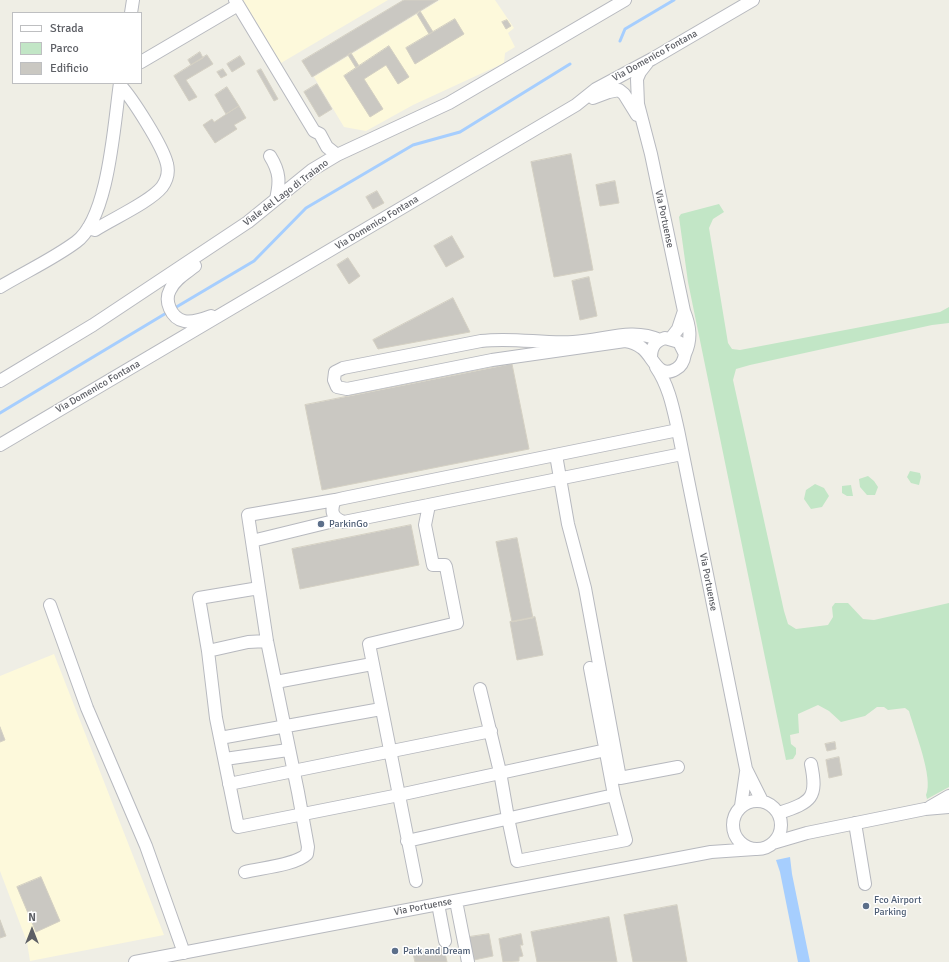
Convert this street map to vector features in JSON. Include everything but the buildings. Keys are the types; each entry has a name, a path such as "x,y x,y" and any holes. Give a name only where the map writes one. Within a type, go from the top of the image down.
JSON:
{"street":[{"path":"131,12 133,0"},
{"name":"Viale del Lago di Traiano","path":"0,381 93,325 248,222 312,170 337,155 449,103 625,0"},
{"name":"Via Domenico Fontana","path":"0,444 576,105 596,89 652,59 753,0"},
{"path":"142,61 236,3 314,131 320,134 327,147 337,155"},
{"name":"Via Portuense","path":"652,59 640,72 637,79 638,104 684,311 689,326 690,337 685,354"},
{"path":"0,287 77,241 96,216 104,187 120,84"},
{"path":"88,228 95,230 149,198 162,187 167,179 167,162 162,151 120,84"},
{"name":"Via Portuense","path":"576,105 608,92 619,90 629,101 643,127"},
{"path":"270,156 277,167 280,182 276,199"},
{"path":"248,222 216,250 176,280 169,291 168,302 174,314 184,321 205,319 250,298"},
{"path":"654,362 653,347 678,329 684,311"},
{"path":"622,334 641,334 679,342 685,354 682,364 673,371 661,370 643,348 633,342 625,341 492,360 347,389 337,387 334,380 335,372 343,368 481,341 504,338 573,342 622,334"},
{"name":"Via Portuense","path":"654,362 670,395 678,430 746,769 762,801"},
{"name":"Via Portuense","path":"670,395 673,371"},
{"path":"245,872 294,862 307,854 308,847 298,792 288,750 285,725 267,641 248,515 335,500 678,430"},
{"path":"335,500 332,507 332,514 338,520 344,522 682,454"},
{"path":"556,455 568,524 585,588 620,778 678,767"},
{"path":"416,881 369,644 457,623 445,565 433,565 425,525 429,505"},
{"path":"252,541 338,520"},
{"path":"259,588 199,598 208,651 216,718 238,827 399,795 606,750"},
{"path":"50,605 87,708 146,846 184,953"},
{"path":"208,651 248,642 267,641"},
{"path":"276,682 372,664"},
{"path":"480,689 491,730 517,861 626,840 614,795 590,668"},
{"path":"220,738 285,725 381,710"},
{"path":"229,784 491,730"},
{"path":"225,759 288,750"},
{"path":"780,818 805,803 813,793 815,784 811,764"},
{"name":"Via Portuense","path":"741,806 746,769"},
{"path":"407,841 614,795"},
{"path":"925,809 949,796"},
{"path":"808,833 791,828 780,818 773,806 762,801 748,802 741,806 733,818 734,833 742,844 755,849 765,848 773,843 808,833 925,809 949,807"},
{"path":"773,843 778,837 780,818"},
{"path":"855,824 866,884"},
{"name":"Via Portuense","path":"711,852 726,844 734,833"},
{"name":"Via Portuense","path":"135,962 711,852 755,849"},
{"path":"456,901 468,962"},
{"path":"438,904 445,941"}],"shaded area":[{"path":"243,0 388,0 281,63"},
{"path":"440,0 495,0 514,28 508,33 515,47 505,53 504,63 413,105 366,131 344,127 314,77"},
{"path":"54,654 164,935 30,961 27,942 0,871 0,676"}],"green space":[{"path":"719,204 724,212 713,219 709,228 728,343 732,349 740,350 940,312 949,307 949,323 932,325 750,365 736,369 733,380 788,624 796,629 828,625 833,617 832,607 835,603 848,603 863,619 874,620 949,603 949,787 927,799 926,795 928,787 925,766 909,711 905,708 888,710 884,707 877,707 865,716 841,722 829,711 818,705 798,714 799,733 790,735 791,744 796,748 796,754 793,759 786,760 688,282 679,217 681,214"},
{"path":"910,471 920,473 921,477 919,485 911,483 907,477"},
{"path":"868,476 878,487 875,495 867,495 860,487 859,479"},
{"path":"815,484 824,488 829,496 822,507 811,509 804,499 806,490"},
{"path":"851,485 853,496 847,496 842,493 842,486"}],"water":[{"path":"790,857 792,874 810,962 798,962 780,872 776,860"}],"waterway":[{"path":"620,41 625,29 674,0"},
{"path":"173,309 254,261 306,208 413,145 460,132 570,64"},
{"path":"0,413 168,312"}],"place":[{"name":"ParkinGo","path":"321,524"},
{"name":"Fco Airport Parking","path":"866,906"},
{"name":"Park and Dream","path":"395,951"}]}
